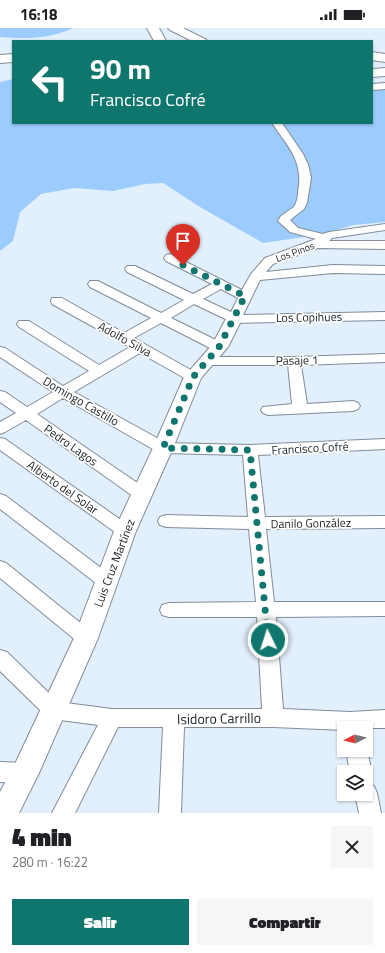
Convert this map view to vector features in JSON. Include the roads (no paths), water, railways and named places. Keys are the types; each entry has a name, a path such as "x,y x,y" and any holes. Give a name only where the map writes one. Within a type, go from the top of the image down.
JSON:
{"highway":[{"path":"153,28 159,40"},
{"path":"174,28 199,40"},
{"path":"373,52 385,53"},
{"path":"0,55 12,54"},
{"path":"373,56 385,58"},
{"path":"0,59 12,58"},
{"path":"373,73 385,72"}],"street":[{"path":"373,87 385,86"},
{"path":"278,124 298,154 303,164 306,178 302,203 299,209 285,218 284,222 286,225 294,230 321,241 385,245"},
{"name":"Los Pinos","path":"234,318 255,277 269,261 335,234 385,227"},
{"path":"170,258 245,296"},
{"path":"131,269 234,318"},
{"path":"255,277 334,269 385,270"},
{"path":"94,284 161,319 213,354"},
{"path":"125,338 221,284"},
{"name":"Adolfo Silva","path":"57,301 193,377"},
{"name":"Los Copihues","path":"234,318 385,316"},
{"name":"Luis Cruz Martínez","path":"4,813 25,773 86,638 125,531 143,495 193,377 213,354 234,318"},
{"path":"24,324 99,371"},
{"path":"0,429 140,347"},
{"name":"Domingo Castillo","path":"0,351 63,392 163,448"},
{"name":"Pasaje 1","path":"213,354 294,361 385,358"},
{"path":"294,361 300,408"},
{"name":"Pedro Lagos","path":"0,395 143,495"},
{"path":"268,410 353,406"},
{"name":"Alberto del Solar","path":"0,443 125,531"},
{"name":"Francisco Cofré","path":"163,448 250,450 385,444"},
{"path":"250,450 256,523 266,610 273,718"},
{"path":"0,500 107,582"},
{"name":"Danilo González","path":"166,521 256,523 385,522"},
{"path":"0,568 86,638"},
{"path":"169,610 385,609"},
{"path":"0,658 53,710"},
{"name":"Isidoro Carrillo","path":"53,710 112,718 273,718 337,724"},
{"path":"63,813 112,718"},
{"path":"170,813 174,719"},
{"name":"Isidoro Carrillo","path":"373,721 385,719"},
{"path":"0,772 25,773"},
{"path":"368,801 370,813"}]}
